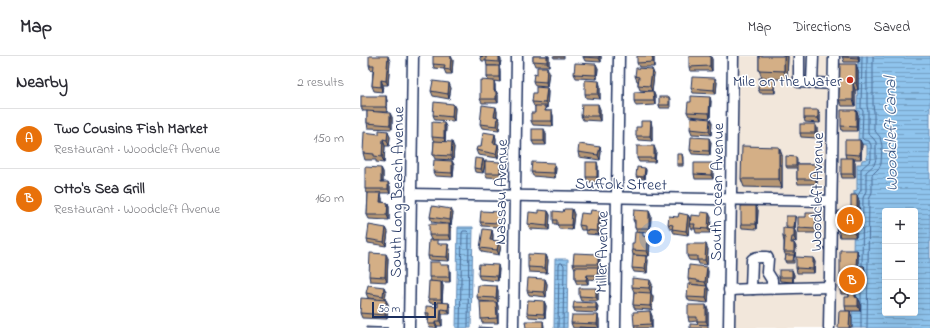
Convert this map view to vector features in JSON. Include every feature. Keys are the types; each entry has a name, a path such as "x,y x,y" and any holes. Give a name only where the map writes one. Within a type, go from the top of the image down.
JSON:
{"street":[{"name":"South Long Beach Avenue","path":"409,328 413,56"},
{"name":"Nassau Avenue","path":"513,328 517,56"},
{"name":"Miller Avenue","path":"615,328 619,56"},
{"name":"South Ocean Avenue","path":"729,328 734,56"},
{"path":"799,56 799,82 833,84"},
{"path":"812,83 813,56"},
{"name":"Woodcleft Avenue","path":"829,328 834,56"},
{"name":"Suffolk Street","path":"411,194 831,201"},
{"path":"753,289 751,288 752,260 756,257 767,257 767,272 772,280 772,289"},
{"path":"729,290 830,287"}],"shaded area":[{"path":"732,56 858,56 858,144 867,144 867,160 862,164 857,164 857,191 854,191 852,328 726,328"}],"water":[{"name":"Woodcleft Canal","path":"858,56 930,56 930,328 852,328 854,191 857,190 857,164 861,164 862,160 867,159 867,145 858,144 859,111 857,111"},
{"path":"458,227 473,227 471,328 456,328"},
{"path":"555,259 568,259 567,328 554,328"}],"building":[{"path":"369,56 388,56 386,81 381,80 381,87 372,86 374,65 369,65"},
{"path":"433,56 451,56 450,70 444,69 445,65 433,64"},
{"path":"486,56 499,56 499,62 486,61"},
{"path":"533,56 547,56 547,62 533,61"},
{"path":"599,56 599,58 583,57"},
{"path":"637,56 652,56 653,62 637,63"},
{"path":"689,56 710,56 710,66 689,67"},
{"path":"759,56 784,56 784,71 759,70"},
{"path":"858,56 858,58 842,57"},
{"path":"575,63 596,64 596,75 574,74"},
{"name":"Mile on the Water","path":"840,64 856,64 856,83 853,83 853,100 839,100"},
{"path":"487,66 499,66 499,77 487,77"},
{"path":"537,67 547,67 546,82 533,81 534,74 537,75"},
{"path":"636,68 652,69 650,86 638,85 639,77 635,76"},
{"path":"692,77 715,78 714,90 691,88"},
{"path":"759,78 774,78 774,89 758,89"},
{"path":"480,80 494,81 496,99 480,99"},
{"path":"585,80 599,81 598,94 585,94"},
{"path":"433,81 449,83 448,94 431,91"},
{"path":"536,87 547,88 545,103 532,102 533,93 536,93"},
{"path":"653,91 654,101 634,101 634,92"},
{"path":"361,96 386,96 386,107 361,107"},
{"path":"691,96 710,97 709,113 687,112 688,102 691,102"},
{"path":"659,97 669,97 669,105 659,105"},
{"path":"434,102 453,104 452,117 433,115"},
{"path":"582,104 598,104 598,116 581,116"},
{"path":"482,105 496,107 494,116 498,117 497,126 480,124"},
{"path":"535,106 545,106 545,111 552,111 552,121 531,121 531,113 535,113"},
{"path":"804,110 818,110 818,118 804,118"},
{"path":"841,110 856,110 856,127 841,126"},
{"path":"367,111 390,113 390,125 367,123"},
{"path":"691,117 710,119 709,131 690,129"},
{"path":"641,121 651,121 650,136 636,136 636,127 641,127"},
{"path":"432,122 444,123 444,138 432,137"},
{"path":"800,124 815,124 815,133 800,133"},
{"path":"532,129 544,129 544,141 532,141"},
{"path":"379,130 388,131 387,140 383,139 382,157 374,156 374,154 363,153 364,132 379,134"},
{"path":"483,132 495,134 493,143 498,144 496,154 476,150 477,147 481,147"},
{"path":"691,137 709,138 709,151 690,150"},
{"path":"845,140 860,140 860,155 845,154"},
{"path":"434,141 452,142 451,156 433,155"},
{"path":"579,144 600,147 598,155 578,152"},
{"path":"637,146 654,146 654,158 637,158"},
{"path":"742,146 779,147 779,179 741,179"},
{"path":"677,154 682,154 683,164 677,164"},
{"path":"786,156 796,157 796,166 786,166"},
{"path":"475,158 483,159 481,169 474,168"},
{"path":"841,158 853,158 853,174 841,174"},
{"path":"434,160 452,161 452,173 433,172"},
{"path":"485,161 500,162 500,173 485,173"},
{"path":"532,162 554,163 554,173 531,172"},
{"path":"586,162 597,162 597,177 586,177"},
{"path":"694,163 712,163 711,175 694,174"},
{"path":"797,164 815,164 815,179 797,179"},
{"path":"365,167 381,168 381,182 388,182 388,189 365,189"},
{"path":"637,167 645,168 644,177 636,176"},
{"path":"368,193 381,193 380,202 388,203 387,215 367,215"},
{"path":"851,195 857,195 857,216 854,216 853,231 838,230 838,211 851,211"},
{"path":"432,206 451,209 450,220 430,217"},
{"path":"741,206 756,206 756,224 741,224"},
{"path":"564,209 572,209 571,225 557,225 557,220 553,220 553,211 563,212"},
{"path":"539,210 548,211 547,226 528,224 529,212 539,213"},
{"path":"591,210 600,211 597,231 585,230 585,226 579,225 581,213 590,214"},
{"path":"634,210 649,211 649,228 635,228 635,220 633,220"},
{"path":"481,211 500,212 499,223 480,222"},
{"path":"701,212 709,213 708,229 694,228 695,224 690,224 691,215 701,216"},
{"path":"679,213 688,215 686,231 672,229 673,225 668,224 669,216 678,217"},
{"path":"806,213 816,213 815,229 798,228 798,217 806,217"},
{"path":"786,216 795,216 794,227 786,226"},
{"path":"429,224 449,224 449,235 429,235"},
{"path":"369,225 386,228 384,242 367,239"},
{"path":"783,228 794,229 794,237 792,237 791,243 794,243 794,252 784,252 785,237 783,237"},
{"path":"483,229 492,230 490,240 499,241 497,250 480,248"},
{"path":"635,232 643,233 643,236 648,237 647,251 632,250"},
{"path":"429,240 438,240 438,244 448,244 447,257 428,256"},
{"path":"687,244 706,244 705,260 697,260 697,256 687,256"},
{"path":"840,250 857,250 856,266 864,266 864,281 851,281 851,290 840,290"},
{"path":"370,253 386,254 385,277 369,276"},
{"path":"574,253 598,254 598,264 573,264"},
{"path":"528,254 546,255 545,268 528,267"},
{"path":"633,255 646,256 645,269 632,268"},
{"path":"786,255 794,255 793,261 785,261"},
{"path":"796,257 813,258 813,269 796,268"},
{"path":"429,262 440,262 440,265 449,265 449,277 429,277"},
{"path":"479,264 498,265 497,276 478,275"},
{"path":"689,265 707,267 705,282 688,279"},
{"path":"575,267 598,267 597,275 587,275 586,280 575,280"},
{"path":"779,270 792,270 792,277 779,277"},
{"path":"528,278 545,279 544,292 527,291"},
{"path":"632,278 650,280 649,288 632,287"},
{"path":"429,281 441,282 441,299 428,299"},
{"path":"688,284 707,286 706,298 687,297"},
{"path":"368,285 384,287 383,296 366,293"},
{"path":"478,285 497,286 496,298 477,297"},
{"path":"579,288 596,288 596,297 579,296"},
{"path":"850,290 855,290 855,297 858,298 858,306 845,306 845,297 849,297"},
{"path":"634,292 651,293 650,306 633,305"},
{"path":"361,298 386,300 385,315 360,313"},
{"path":"528,300 544,301 544,314 527,313"},
{"path":"438,302 449,303 448,310 441,309 440,321 435,321 435,324 428,324 429,313 426,313 426,306 438,307"},
{"path":"480,302 496,302 497,318 481,319"},
{"path":"574,302 596,303 596,308 573,308"},
{"path":"688,305 706,305 706,321 697,321 697,317 688,317"},
{"path":"650,311 651,324 634,325 633,312"},
{"path":"839,311 850,311 849,328 838,328"},
{"path":"572,315 598,315 597,324 571,323"},
{"path":"525,321 543,321 543,328 526,328"},
{"path":"690,324 708,325 708,328 690,328"},
{"path":"366,327 388,328 366,328"}],"place":[{"name":"Mile on the Water","path":"850,80"},
{"name":"Two Cousins Fish Market","path":"850,220"},
{"name":"Otto's Sea Grill","path":"852,280"}]}
